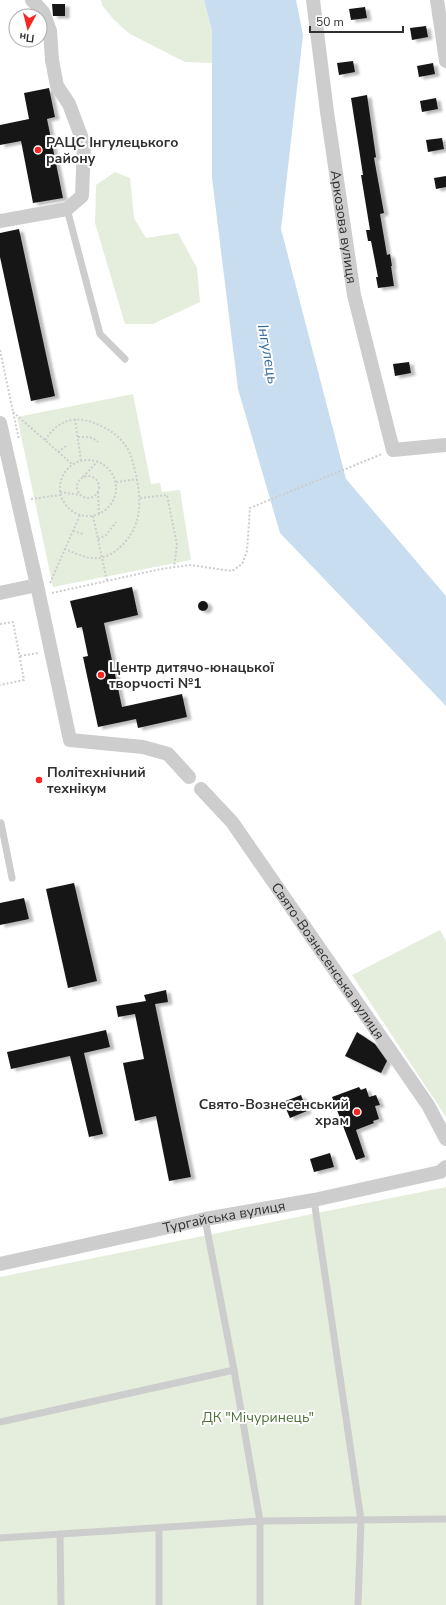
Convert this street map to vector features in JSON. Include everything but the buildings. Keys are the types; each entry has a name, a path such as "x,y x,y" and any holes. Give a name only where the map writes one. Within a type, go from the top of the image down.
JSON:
{"street":[{"path":"0,221 67,208 82,196 84,144 70,104 57,86 52,60 50,31 43,12 34,0"},
{"name":"Аркозова вулиця","path":"313,0 328,120 354,295 392,450"},
{"path":"437,0 446,60"},
{"path":"1,430 42,589 51,651 70,740 143,747 168,754 189,777"},
{"path":"392,450 446,445"},
{"path":"0,592 42,589"},
{"name":"Свято-Вознесенська вулиця","path":"201,789 232,822 428,1105 446,1139"},
{"name":"Тургайська вулиця","path":"0,1264 205,1219 314,1200 440,1172 446,1167"}],"lane":[{"path":"67,208 100,334 125,359"},
{"path":"0,824 1,823 12,878"},
{"path":"314,1200 361,1520 358,1605"},
{"path":"205,1219 234,1370 260,1521 260,1605"},
{"path":"0,1422 234,1370"},
{"path":"0,1538 260,1521 446,1519"},
{"path":"159,1528 159,1605"},
{"path":"60,1534 61,1605"}],"path":[{"path":"13,412 72,464"},
{"path":"45,440 58,425 68,420 75,419 95,423 113,433 125,445 132,459 137,479 140,498 138,518 133,534 121,547 102,558 88,558 65,549"},
{"path":"75,419 81,461"},
{"path":"78,437 93,438 98,442"},
{"path":"58,452 66,446"},
{"path":"42,589 107,581 190,565 232,571 242,564 248,551 250,508 392,450"},
{"path":"81,461 98,462 108,468 116,482 113,501 104,512 93,516 80,515 72,512 66,506 60,493 60,482 63,473 72,464 81,461"},
{"path":"80,495 77,491 79,480 98,462"},
{"path":"83,477 93,478 99,486 99,514"},
{"path":"116,482 137,479"},
{"path":"31,500 60,493 80,495 86,498 93,497 98,491"},
{"path":"140,498 167,495 177,545 174,567"},
{"path":"42,589 52,581 80,515"},
{"path":"93,516 107,581"},
{"path":"98,539 106,535 116,522"},
{"path":"73,531 83,534"},
{"path":"0,624 13,622 24,680 0,685"},
{"path":"20,656 51,651"}],"green space":[{"path":"101,0 204,0 212,31 212,63 185,62 130,34 114,20 102,5"},
{"path":"115,172 130,178 134,218 146,238 178,233 197,268 200,302 153,324 125,324 95,223 96,185"},
{"path":"133,394 151,484 160,483 162,492 180,490 191,560 53,587 17,417"},
{"path":"440,930 446,941 446,1117 352,975"},
{"name":"ДК \"Мічуринець\"","path":"446,1187 446,1605 0,1605 0,1277"}],"water":[{"name":"Інгулець","path":"204,0 296,0 303,35 281,229 346,479 446,596 446,706 280,533 238,389 212,178 212,31"}],"place":[{"name":"РАЦС Інгулецького району","path":"38,150"},
{"name":"Центр дитячо-юнацької творчості №1","path":"101,675"},
{"name":"Політехнічний технікум","path":"39,780"},
{"name":"Свято-Вознесенський храм","path":"357,1112"}]}
